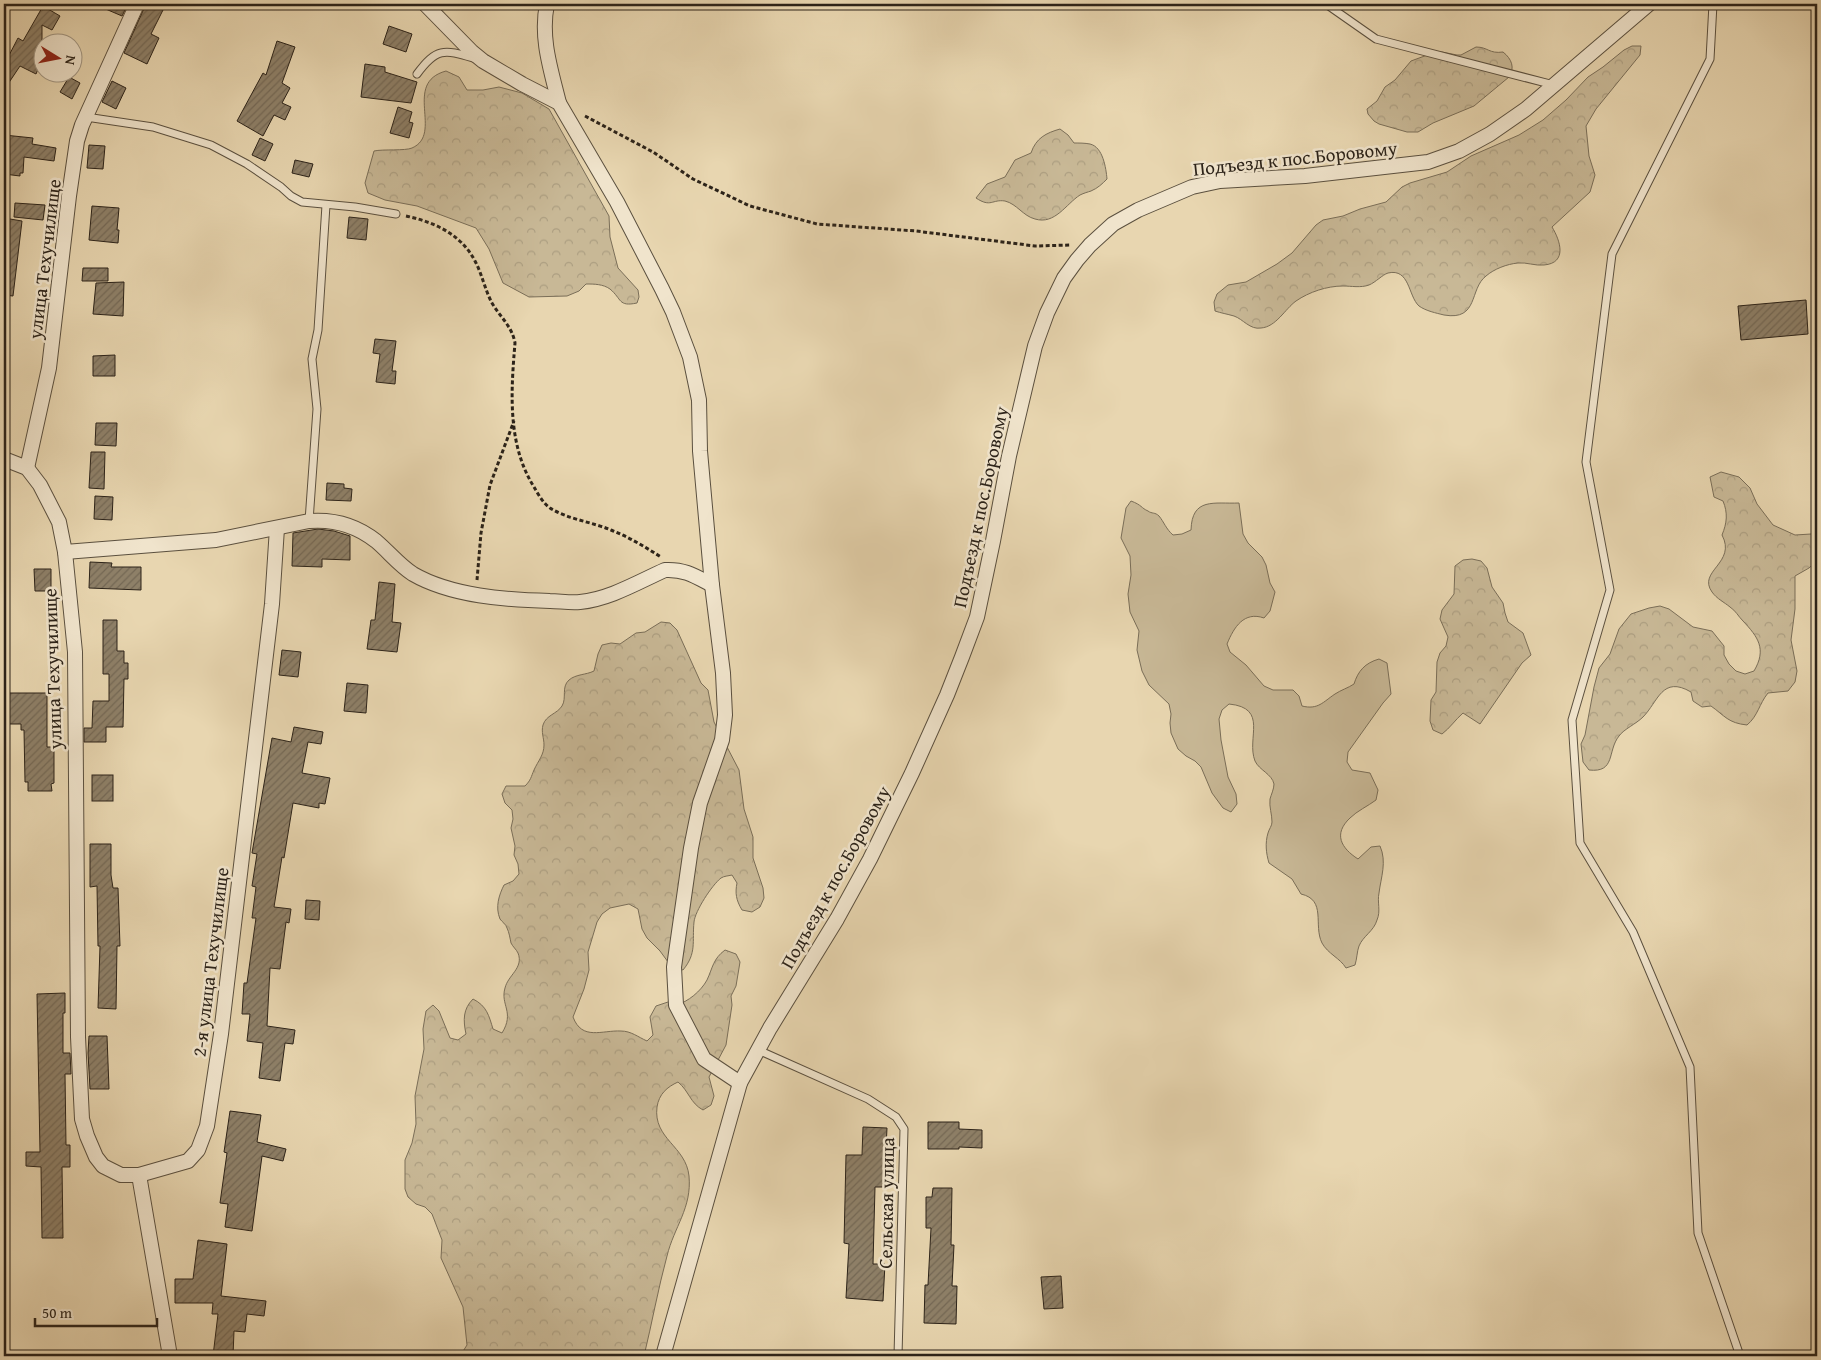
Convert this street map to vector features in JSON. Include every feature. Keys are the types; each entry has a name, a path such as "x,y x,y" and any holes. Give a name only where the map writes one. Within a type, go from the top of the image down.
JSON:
{"street":[{"name":"улица Техучилище","path":"137,4 86,117 78,141 49,368 27,468 40,485 58,522 65,552 74,652 78,1037 82,1119 96,1158 103,1166 120,1175 139,1176"},
{"path":"426,4 483,61 559,103"},
{"path":"547,4 544,18 544,37 559,103 617,202 662,289 690,357 699,400 700,452 712,585 723,673 725,716 722,740 700,803 690,848 674,967 676,1005 704,1059 740,1083"},
{"name":"Подъезд к пос.Боровому","path":"663,1356 740,1083 838,919 870,860 948,695 977,617 1009,456 1035,346 1064,278 1090,246 1113,224 1138,210 1192,187 1220,181 1305,176 1428,162 1459,151 1490,134 1526,109 1649,4"},
{"path":"4,460 27,468"},
{"path":"65,552 216,540 309,521 324,520 339,521 353,526 375,540 400,566 438,586 462,593 534,600 580,602 608,596 665,570 672,569 685,571 712,585"},
{"name":"2-я улица Техучилище","path":"139,1176 188,1161 198,1150 207,1126 221,1034 272,604 277,528"},
{"path":"139,1176 170,1356"}],"lane":[{"path":"1326,4 1376,39 1554,85"},
{"path":"1712,4 1710,59 1612,254 1586,462 1610,590 1572,720 1580,843 1633,932 1690,1067 1698,1233 1740,1356"},
{"path":"417,74 429,58 441,52 483,61"},
{"path":"86,117 153,126 203,142 247,164 302,202 355,207 396,214"},
{"path":"309,521 318,409 312,359 318,330 326,205"},
{"name":"Сельская улица","path":"758,1050 868,1098 896,1117 904,1129 898,1356"}],"path":[{"path":"559,103 653,152 693,179 750,206 817,224 916,231 1035,246 1090,246"},
{"path":"396,214 438,225 460,242 474,260 490,298 513,333 515,342 512,405 516,444 520,460 531,482 549,507 613,530 664,559"},
{"path":"475,594 485,508 496,470 514,421"}],"green space":[{"path":"1632,46 1641,46 1640,55 1596,109 1586,126 1589,156 1595,175 1590,192 1552,227 1558,238 1560,250 1559,256 1552,263 1541,265 1521,263 1501,267 1493,271 1486,276 1477,288 1468,309 1455,316 1434,313 1419,306 1415,302 1405,279 1395,273 1388,273 1366,286 1337,286 1312,292 1292,304 1276,321 1266,327 1253,327 1237,317 1215,311 1214,302 1217,294 1228,285 1246,282 1277,264 1292,253 1316,225 1323,220 1343,216 1386,202 1402,187 1447,172 1471,156 1519,135 1543,120 1588,77"},
{"path":"1476,47 1503,52 1509,58 1512,70 1509,77 1474,106 1433,123 1418,132 1407,132 1379,124 1368,114 1367,109 1377,101 1385,87 1395,80 1411,61 1442,52 1461,55"},
{"path":"446,71 459,77 467,90 499,87 522,93 549,109 609,216 610,237 618,268 638,290 639,297 637,303 623,303 607,287 592,284 586,284 579,291 567,296 529,297 503,283 489,249 476,228 417,206 385,200 368,193 365,183 374,151 409,149 421,141 425,132 424,97 427,86 433,77"},
{"path":"1060,129 1074,143 1090,144 1101,153 1107,179 1100,186 1080,195 1060,213 1042,220 1023,213 1005,201 988,203 976,198 987,184 1005,177 1015,160 1031,153 1036,143 1042,137"},
{"path":"1721,472 1739,477 1750,488 1757,504 1773,525 1795,535 1811,534 1817,538 1817,561 1795,576 1795,609 1791,640 1797,671 1795,682 1788,691 1768,693 1754,718 1747,725 1731,721 1711,706 1702,707 1693,701 1691,692 1681,688 1667,688 1643,717 1619,736 1607,765 1598,770 1589,770 1583,762 1581,744 1585,735 1599,668 1610,654 1619,629 1631,614 1660,606 1669,609 1693,627 1712,631 1724,646 1724,655 1736,671 1745,674 1754,671 1758,663 1760,650 1756,638 1734,610 1718,599 1709,585 1709,578 1725,553 1722,535 1726,522 1726,510 1723,501 1714,497 1710,477"},
{"path":"1131,501 1158,515 1173,535 1191,530 1195,512 1206,504 1239,503 1243,534 1248,543 1262,557 1270,583 1275,592 1270,611 1264,618 1257,616 1245,619 1237,626 1227,644 1230,652 1246,665 1264,686 1273,690 1293,690 1299,696 1302,706 1312,707 1354,684 1360,671 1366,665 1379,659 1387,663 1391,694 1348,752 1347,762 1352,770 1370,773 1378,790 1376,800 1356,813 1345,824 1341,840 1347,850 1358,859 1371,847 1380,846 1383,858 1378,917 1376,924 1359,946 1355,965 1346,968 1325,947 1320,936 1317,907 1314,902 1309,897 1301,894 1292,879 1269,863 1266,844 1272,823 1270,799 1274,784 1271,777 1255,761 1253,752 1254,725 1249,711 1229,704 1222,710 1219,719 1228,777 1236,794 1237,804 1231,812 1223,808 1212,793 1201,767 1178,749 1171,733 1169,704 1149,685 1142,671 1137,650 1139,631 1130,612 1128,594 1131,575 1130,556 1121,538 1126,508"},
{"path":"1463,560 1481,561 1487,568 1492,587 1503,603 1508,622 1523,633 1531,655 1522,663 1480,724 1463,713 1442,734 1433,730 1430,721 1431,700 1436,692 1437,662 1440,653 1446,646 1448,637 1440,619 1442,610 1454,594 1455,566"},
{"path":"661,622 670,623 677,630 701,683 708,690 714,722 739,770 744,809 753,837 753,858 763,888 764,898 760,907 752,912 742,910 736,896 737,883 732,875 725,876 717,881 697,911 694,922 692,953 683,970 671,966 647,938 642,929 638,909 629,904 610,908 602,914 597,922 588,952 589,970 573,1017 577,1024 587,1032 625,1031 647,1041 653,1035 650,1017 656,1006 668,1002 676,1005 681,1004 690,999 707,980 721,953 725,950 736,954 740,962 736,986 731,996 732,1005 726,1045 709,1077 714,1096 711,1105 703,1110 692,1100 678,1082 664,1092 657,1107 657,1118 660,1127 687,1166 689,1176 688,1198 667,1256 644,1356 460,1356 467,1345 463,1307 441,1258 442,1240 432,1214 425,1207 416,1204 408,1197 405,1189 405,1160 412,1143 416,1124 415,1096 424,1049 423,1029 426,1011 433,1005 439,1011 450,1038 458,1040 466,1034 465,1015 467,1007 473,999 484,1008 493,1029 502,1033 507,1020 504,999 505,988 519,963 519,958 511,943 509,933 500,919 498,906 499,897 504,885 513,881 519,874 518,864 514,855 515,846 511,828 512,810 505,803 502,794 506,786 525,786 530,780 543,752 542,730 544,722 562,706 565,686 569,680 594,671 602,645 620,644 636,633 645,632"}],"building":[{"path":"94,4 128,4 122,16"},
{"path":"146,4 157,4 164,8 151,34 159,38 147,64 124,53"},
{"path":"43,6 60,16 52,30 42,25 42,32 32,32 32,72 20,66 4,90 4,65 18,38 23,41"},
{"path":"389,26 412,34 406,52 383,44"},
{"path":"277,41 295,47 282,83 290,88 282,103 291,107 285,120 274,115 263,136 237,121 263,73 266,75"},
{"path":"365,64 385,67 385,72 417,82 411,103 361,97"},
{"path":"112,81 126,88 116,109 102,102"},
{"path":"66,82 80,83 72,99 60,92"},
{"path":"398,107 412,112 409,122 413,123 409,138 390,133"},
{"path":"4,135 33,138 32,144 56,148 54,161 24,157 23,173 20,173 20,176 4,174"},
{"path":"260,138 273,144 265,161 252,155"},
{"path":"89,145 105,146 103,169 87,168"},
{"path":"295,160 313,164 309,177 292,173"},
{"path":"15,203 45,205 43,220 14,217"},
{"path":"92,206 119,208 118,243 89,240"},
{"path":"349,217 368,219 366,240 347,238"},
{"path":"4,218 22,221 13,296 4,295"},
{"path":"83,268 108,268 108,281 82,281"},
{"path":"124,282 123,316 93,314 96,283"},
{"path":"1806,300 1808,334 1741,340 1738,306"},
{"path":"375,339 396,341 392,371 396,371 395,384 376,382 380,354 373,353"},
{"path":"115,355 115,376 93,376 93,356"},
{"path":"96,423 117,423 116,446 95,445"},
{"path":"91,452 105,452 104,489 89,488"},
{"path":"327,483 344,484 344,488 352,489 351,501 326,500"},
{"path":"95,496 113,497 112,520 94,519"},
{"path":"318,529 350,536 350,560 322,559 322,567 292,566 293,533"},
{"path":"90,562 112,563 111,567 141,567 141,590 89,588"},
{"path":"34,569 51,569 51,591 35,591"},
{"path":"379,582 395,584 392,622 401,623 397,652 367,649 371,620 375,620"},
{"path":"103,620 117,620 117,651 124,651 124,663 128,663 128,679 124,679 123,727 106,727 106,742 84,742 84,728 92,728 93,701 109,701 109,674 103,674"},
{"path":"282,650 301,652 298,677 279,675"},
{"path":"347,683 368,685 366,713 344,711"},
{"path":"9,693 47,693 47,747 54,747 54,783 51,784 52,791 28,791 28,782 25,782 24,730 21,730 21,724 9,724"},
{"path":"294,727 323,732 321,744 308,742 302,773 330,778 325,804 319,803 319,808 293,803 284,858 282,857 274,907 291,909 289,923 286,922 280,969 270,968 267,1026 295,1030 293,1044 285,1043 280,1081 259,1078 263,1043 247,1041 250,1014 242,1014 244,983 247,983 256,918 252,918 256,887 252,886 257,854 252,853 272,738 291,742"},
{"path":"92,775 113,775 113,801 92,801"},
{"path":"90,844 111,844 113,888 118,888 120,946 117,946 116,1009 98,1008 100,946 98,946 97,886 90,887"},
{"path":"306,900 320,901 319,920 305,919"},
{"path":"65,993 63,1053 70,1053 71,1074 65,1074 66,1145 70,1145 70,1167 62,1167 63,1238 42,1238 41,1167 26,1166 26,1152 40,1152 37,994"},
{"path":"89,1036 107,1036 109,1089 90,1089"},
{"path":"230,1111 261,1115 257,1142 286,1149 283,1161 262,1156 252,1231 225,1227 228,1204 220,1203 227,1153 224,1152"},
{"path":"928,1122 959,1122 959,1129 982,1130 982,1148 928,1149"},
{"path":"863,1127 887,1128 884,1187 875,1187 873,1264 885,1264 883,1301 846,1298 849,1244 844,1243 846,1155 862,1155"},
{"path":"933,1188 952,1188 951,1245 954,1245 952,1286 957,1286 956,1324 924,1323 925,1285 928,1285 931,1228 926,1228 926,1197 932,1197"},
{"path":"198,1240 227,1244 221,1296 266,1301 264,1316 247,1314 245,1332 234,1331 233,1356 213,1356 218,1314 212,1314 213,1303 175,1303 175,1279 193,1279"},
{"path":"1061,1276 1063,1308 1044,1309 1041,1277"}]}
